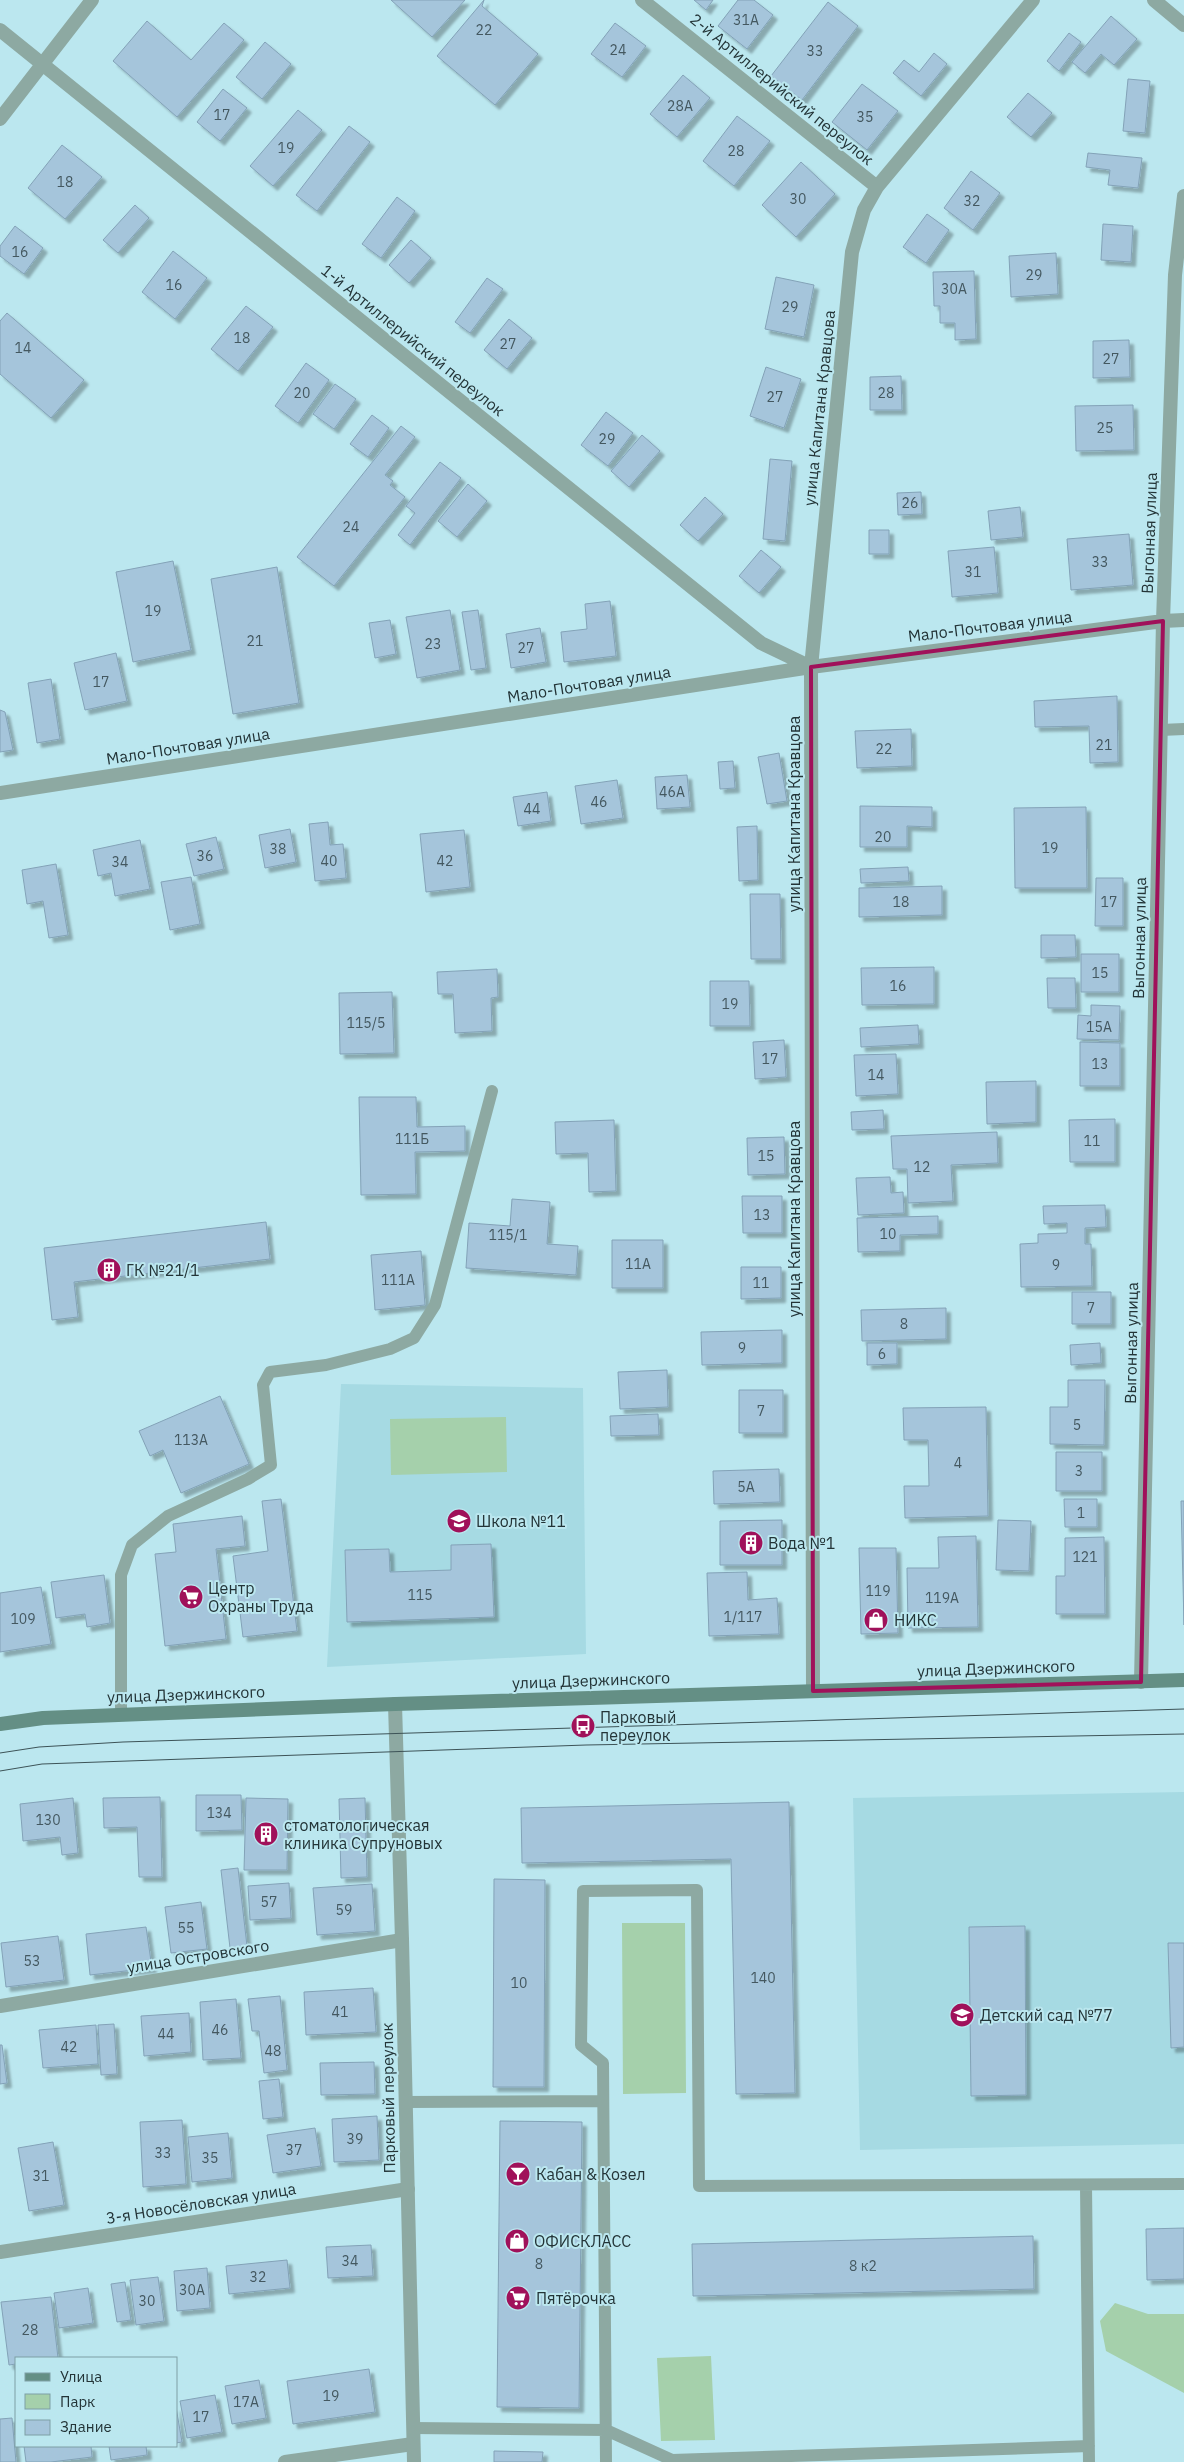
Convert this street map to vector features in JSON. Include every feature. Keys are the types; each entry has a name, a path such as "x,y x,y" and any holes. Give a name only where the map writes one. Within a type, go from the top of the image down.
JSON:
{"main road":[{"name":"улица Дзержинского","path":"0,1724 43,1718 121,1714 1184,1680"}],"street":[{"path":"0,119 92,0"},
{"name":"2-й Артиллерийский переулок","path":"642,0 877,187"},
{"name":"улица Капитана Кравцова","path":"813,1691 811,667 852,252 864,210 877,187 1033,0"},
{"path":"1154,0 1184,26"},
{"name":"1-й Артиллерийский переулок","path":"0,30 761,643 811,667"},
{"name":"Выгонная улица","path":"1141,1682 1163,621 1184,196"},
{"name":"Мало-Почтовая улица","path":"0,793 811,667 1163,621 1184,620"},
{"name":"Парковый переулок","path":"395,1704 414,2462"},
{"name":"улица Островского","path":"0,2006 402,1940"},
{"name":"3-я Новосёловская улица","path":"0,2252 408,2189"},
{"path":"285,2462 413,2444"}],"lane":[{"path":"1161,730 1184,729"},
{"path":"121,1714 121,1575 132,1544 168,1516 248,1479 271,1465 263,1385 270,1372 326,1366 390,1349 414,1338 435,1305 492,1091"},
{"path":"606,2462 602,2063 581,2045 583,1891 696,1890 699,2186 1184,2184"},
{"path":"406,2102 603,2101"},
{"path":"1086,2184 1089,2462"},
{"path":"413,2428 606,2430 672,2460 1089,2446"}],"highlighted area":[{"path":"1163,621 1141,1682 813,1691 811,667"}],"shaded area":[{"name":"Школа №11","path":"341,1384 583,1388 586,1654 327,1667"},
{"name":"Детский сад №77","path":"1184,1792 1184,2144 860,2150 853,1798"}],"green space":[{"path":"506,1417 507,1472 391,1475 390,1419"},
{"path":"622,1923 685,1923 686,2093 623,2094"},
{"path":"1115,2303 1148,2314 1184,2314 1184,2393 1106,2351 1100,2321"},
{"path":"711,2356 715,2440 661,2441 657,2358"}],"building":[{"path":"391,0 465,0 432,37"},
{"path":"484,0 482,6 538,54 495,105 437,56"},
{"path":"694,0 713,0 706,10"},
{"path":"738,0 754,0 773,15 747,49 718,26"},
{"path":"828,2 858,26 802,100 771,76"},
{"path":"1111,16 1137,39 1114,65 1101,54 1085,73 1072,62"},
{"path":"147,21 191,60 224,23 244,40 177,117 113,61"},
{"path":"615,23 646,46 622,77 591,54"},
{"path":"1069,33 1081,42 1059,71 1047,61"},
{"path":"265,42 291,64 262,99 236,77"},
{"path":"934,53 947,64 921,96 893,73 904,60 919,72"},
{"path":"683,75 710,98 677,137 650,114"},
{"path":"1128,79 1150,81 1145,133 1123,131"},
{"path":"862,84 898,111 867,150 832,122"},
{"path":"223,89 247,108 220,141 197,122"},
{"path":"1028,93 1052,113 1031,137 1007,117"},
{"path":"298,110 322,130 273,186 250,166"},
{"path":"737,116 770,141 734,186 703,161"},
{"path":"349,126 370,142 317,211 296,195"},
{"path":"62,145 102,177 65,219 28,188"},
{"path":"1088,153 1142,158 1138,188 1108,185 1110,170 1086,167"},
{"path":"801,162 835,194 796,237 762,205"},
{"path":"971,171 1000,193 973,230 944,208"},
{"path":"397,197 415,211 381,258 362,244"},
{"path":"135,205 149,218 118,253 103,240"},
{"path":"927,214 949,230 926,263 903,247"},
{"path":"1103,224 1133,226 1131,262 1101,260"},
{"path":"15,226 43,248 24,274 0,256 0,246"},
{"path":"411,240 431,258 409,283 389,265"},
{"path":"173,251 207,278 175,319 142,292"},
{"path":"1056,253 1058,294 1011,297 1009,256"},
{"path":"974,271 976,339 955,340 955,323 940,323 940,306 934,306 933,272"},
{"path":"776,277 814,285 804,337 765,329"},
{"path":"487,278 503,289 470,333 455,322"},
{"path":"246,306 273,327 238,371 211,349"},
{"path":"7,313 84,380 51,418 0,374 0,321"},
{"path":"509,319 532,338 507,369 484,350"},
{"path":"1129,340 1130,377 1093,378 1093,341"},
{"path":"306,363 329,380 298,423 275,406"},
{"path":"766,367 801,379 784,428 750,416"},
{"path":"901,376 902,410 870,410 870,377"},
{"path":"335,384 356,399 334,429 313,414"},
{"path":"1133,405 1134,450 1076,451 1075,406"},
{"path":"606,412 633,433 608,466 581,445"},
{"path":"372,415 389,428 368,457 350,444"},
{"path":"401,426 415,437 385,475 393,481 390,485 405,497 334,586 297,557"},
{"path":"642,435 660,451 629,487 611,471"},
{"path":"770,459 792,461 785,541 763,539"},
{"path":"440,462 461,478 410,545 398,535 415,513 406,506"},
{"path":"468,484 487,501 457,537 438,521"},
{"path":"921,492 922,514 898,515 897,493"},
{"path":"705,497 723,514 698,541 680,525"},
{"path":"1020,507 1023,537 991,540 988,511"},
{"path":"869,530 889,530 889,554 869,554"},
{"path":"1129,534 1133,585 1071,590 1067,539"},
{"path":"994,547 998,593 952,597 948,551"},
{"path":"761,550 781,567 759,593 739,576"},
{"path":"173,561 191,650 133,662 116,572"},
{"path":"277,567 299,703 233,714 211,579"},
{"path":"610,601 616,656 564,662 561,632 587,629 585,604"},
{"path":"450,610 460,670 417,678 406,617"},
{"path":"478,610 486,668 471,670 462,612"},
{"path":"390,620 396,654 375,658 369,623"},
{"path":"540,628 546,662 511,668 506,634"},
{"path":"116,653 127,701 85,710 74,663"},
{"path":"51,679 60,739 37,743 28,683"},
{"path":"1117,696 1118,762 1090,763 1089,726 1035,727 1034,701"},
{"path":"0,710 5,712 13,750 0,752"},
{"path":"911,729 912,766 857,768 855,731"},
{"path":"779,753 787,801 767,804 758,757"},
{"path":"733,761 735,788 720,789 718,762"},
{"path":"687,775 690,807 657,809 655,777"},
{"path":"617,780 623,818 581,824 575,786"},
{"path":"547,792 551,821 518,826 513,797"},
{"path":"860,806 932,807 932,827 907,826 907,847 860,847"},
{"path":"1086,807 1087,888 1015,888 1014,808"},
{"path":"328,822 330,845 343,844 346,878 315,881 309,824"},
{"path":"757,826 758,880 739,881 737,827"},
{"path":"290,829 296,862 265,868 259,835"},
{"path":"464,830 470,887 426,892 420,834"},
{"path":"216,837 224,869 194,876 186,844"},
{"path":"140,840 150,889 115,896 111,873 98,876 93,850"},
{"path":"56,864 68,935 49,938 43,901 27,904 22,870"},
{"path":"908,867 909,881 861,883 860,869"},
{"path":"191,877 200,924 170,930 161,882"},
{"path":"1096,878 1123,878 1123,926 1095,926"},
{"path":"942,886 942,915 859,917 859,888"},
{"path":"750,894 780,894 781,959 751,959"},
{"path":"1041,935 1075,935 1076,957 1041,958"},
{"path":"1081,954 1119,954 1119,992 1081,992"},
{"path":"934,967 934,1004 862,1005 861,968"},
{"path":"497,969 498,997 491,998 492,1031 455,1033 453,994 438,994 437,972"},
{"path":"1047,978 1075,978 1076,1008 1048,1008"},
{"path":"710,981 749,981 750,1026 710,1026"},
{"path":"392,992 394,1053 340,1054 339,993"},
{"path":"1091,1005 1120,1006 1119,1040 1077,1039 1078,1015 1091,1016"},
{"path":"918,1025 919,1044 861,1047 860,1028"},
{"path":"784,1040 786,1077 755,1079 753,1042"},
{"path":"1080,1042 1120,1043 1120,1086 1080,1086"},
{"path":"896,1054 898,1094 856,1096 854,1055"},
{"path":"1036,1081 1036,1122 987,1124 986,1082"},
{"path":"359,1097 416,1097 417,1127 465,1126 465,1151 415,1152 416,1194 361,1195"},
{"path":"883,1110 884,1129 852,1130 851,1112"},
{"path":"1115,1119 1115,1162 1070,1162 1069,1120"},
{"path":"614,1120 616,1191 589,1192 588,1153 556,1154 555,1122"},
{"path":"997,1132 998,1163 951,1165 953,1201 908,1203 907,1169 893,1169 891,1136"},
{"path":"784,1137 785,1174 748,1175 747,1138"},
{"path":"890,1177 891,1193 903,1192 904,1213 858,1215 856,1178"},
{"path":"742,1196 782,1196 782,1233 743,1233"},
{"path":"512,1199 550,1202 547,1244 578,1246 576,1275 466,1268 469,1223 510,1226"},
{"path":"1105,1205 1106,1227 1085,1228 1085,1244 1091,1244 1092,1286 1021,1287 1020,1244 1038,1243 1038,1234 1067,1233 1067,1223 1044,1224 1043,1206"},
{"path":"938,1216 938,1234 900,1235 900,1251 858,1252 857,1218"},
{"name":"ГК №21/1","path":"266,1222 270,1259 74,1282 78,1317 52,1320 44,1248"},
{"path":"612,1240 663,1240 663,1288 612,1288"},
{"path":"421,1251 425,1305 375,1310 371,1255"},
{"path":"741,1267 781,1267 781,1298 741,1299"},
{"path":"1072,1292 1111,1292 1111,1324 1072,1324"},
{"path":"946,1308 946,1339 862,1341 861,1310"},
{"path":"782,1330 782,1363 702,1365 701,1332"},
{"path":"867,1343 897,1343 897,1364 867,1365"},
{"path":"1100,1343 1101,1363 1071,1365 1070,1345"},
{"path":"667,1370 668,1407 620,1409 618,1372"},
{"path":"1068,1380 1105,1380 1104,1445 1050,1444 1050,1407 1068,1407"},
{"path":"739,1390 783,1390 783,1433 739,1433"},
{"path":"220,1396 249,1464 181,1493 163,1450 150,1456 139,1431"},
{"path":"986,1407 988,1516 905,1518 904,1486 929,1486 928,1440 904,1440 903,1408"},
{"path":"658,1414 659,1435 611,1436 610,1416"},
{"path":"1056,1452 1102,1452 1102,1491 1056,1491"},
{"path":"779,1469 780,1502 714,1504 713,1471"},
{"path":"281,1499 297,1631 243,1637 233,1556 268,1551 262,1501"},
{"path":"1064,1499 1097,1499 1097,1527 1065,1527"},
{"path":"1181,1501 1184,1501 1184,1625"},
{"name":"Центр Охраны Труда","path":"242,1516 245,1546 216,1549 226,1639 165,1646 155,1554 176,1552 173,1524"},
{"name":"Вода №1","path":"782,1520 782,1565 720,1565 720,1521"},
{"path":"998,1520 1031,1521 1029,1571 996,1570"},
{"path":"976,1536 978,1627 908,1628 907,1568 939,1568 938,1537"},
{"path":"1104,1537 1105,1614 1056,1614 1056,1576 1065,1576 1065,1538"},
{"name":"Школа №11","path":"491,1544 494,1617 347,1622 345,1550 389,1549 390,1572 451,1570 451,1545"},
{"path":"859,1548 896,1548 898,1633 861,1634"},
{"path":"747,1572 748,1600 777,1598 779,1634 709,1636 707,1573"},
{"path":"104,1575 110,1623 87,1627 85,1614 56,1618 51,1582"},
{"path":"41,1587 51,1644 0,1652 0,1593"},
{"path":"196,1795 241,1795 242,1830 196,1831"},
{"path":"160,1797 162,1877 139,1877 137,1827 104,1828 103,1798"},
{"path":"73,1798 78,1853 62,1855 60,1837 23,1841 20,1804"},
{"name":"стоматологическая клиника Супруновых","path":"246,1798 288,1799 287,1870 244,1870"},
{"path":"365,1798 367,1877 341,1878 339,1799"},
{"path":"789,1802 795,2093 736,2094 731,1859 522,1863 521,1808"},
{"path":"238,1868 247,1946 230,1948 221,1870"},
{"path":"494,1879 545,1880 544,2087 493,2087"},
{"path":"289,1883 291,1918 250,1920 248,1886"},
{"path":"372,1884 375,1931 317,1935 313,1888"},
{"path":"201,1902 207,1949 171,1953 165,1907"},
{"path":"1025,1926 1026,2095 971,2096 969,1927"},
{"path":"146,1927 152,1968 90,1975 86,1934"},
{"path":"58,1936 64,1980 6,1987 1,1943"},
{"path":"1168,1943 1184,1943 1184,2047 1171,2048"},
{"path":"373,1988 376,2032 306,2035 304,1992"},
{"path":"280,1996 287,2070 264,2073 259,2031 252,2031 248,1999"},
{"path":"236,1999 241,2058 203,2060 200,2002"},
{"path":"189,2013 191,2052 144,2056 141,2016"},
{"path":"114,2024 117,2074 101,2075 98,2025"},
{"path":"96,2025 98,2064 43,2068 39,2030"},
{"path":"0,2045 2,2045 7,2083 0,2084"},
{"path":"374,2062 375,2094 321,2095 320,2063"},
{"path":"279,2079 283,2117 263,2119 259,2081"},
{"path":"377,2116 379,2160 334,2162 332,2119"},
{"path":"182,2120 186,2184 143,2187 140,2122"},
{"path":"500,2121 582,2122 579,2408 497,2407"},
{"path":"315,2128 321,2166 273,2173 267,2135"},
{"path":"228,2133 232,2178 192,2182 188,2137"},
{"path":"53,2142 64,2205 29,2211 18,2148"},
{"path":"1184,2228 1184,2279 1147,2280 1146,2229"},
{"path":"1033,2236 1034,2289 693,2296 692,2244"},
{"path":"371,2245 373,2276 328,2278 326,2247"},
{"path":"287,2260 290,2288 229,2294 226,2266"},
{"path":"207,2268 210,2308 177,2311 174,2271"},
{"path":"158,2277 164,2321 136,2325 130,2280"},
{"path":"125,2282 131,2320 117,2322 111,2284"},
{"path":"88,2288 93,2323 59,2328 54,2293"},
{"path":"51,2297 58,2357 15,2357 15,2364 9,2365 1,2302"},
{"path":"369,2369 375,2412 293,2424 287,2381"},
{"path":"259,2380 266,2418 232,2424 225,2386"},
{"path":"215,2395 222,2432 187,2438 180,2401"},
{"path":"12,2418 16,2462 0,2462 0,2419"},
{"path":"178,2419 182,2442 178,2443"},
{"path":"24,2447 91,2447 92,2457 51,2462 26,2462"},
{"path":"109,2447 146,2447 147,2455 111,2460"},
{"path":"494,2451 543,2452 542,2462 494,2462"}],"tram line":[{"path":"0,1753 39,1747 123,1742 1184,1709"},
{"path":"0,1771 42,1764 586,1745 1184,1734"}],"place":[{"name":"ГК №21/1","path":"109,1270"},
{"name":"Школа №11","path":"459,1521"},
{"name":"Вода №1","path":"751,1543"},
{"name":"Центр Охраны Труда","path":"191,1597"},
{"name":"НИКС","path":"876,1620"},
{"name":"Парковый переулок","path":"583,1726"},
{"name":"стоматологическая клиника Супруновых","path":"266,1834"},
{"name":"Детский сад №77","path":"962,2015"},
{"name":"Кабан & Козел","path":"518,2174"},
{"name":"ОФИСКЛАСС","path":"517,2241"},
{"name":"Пятёрочка","path":"518,2298"}]}
